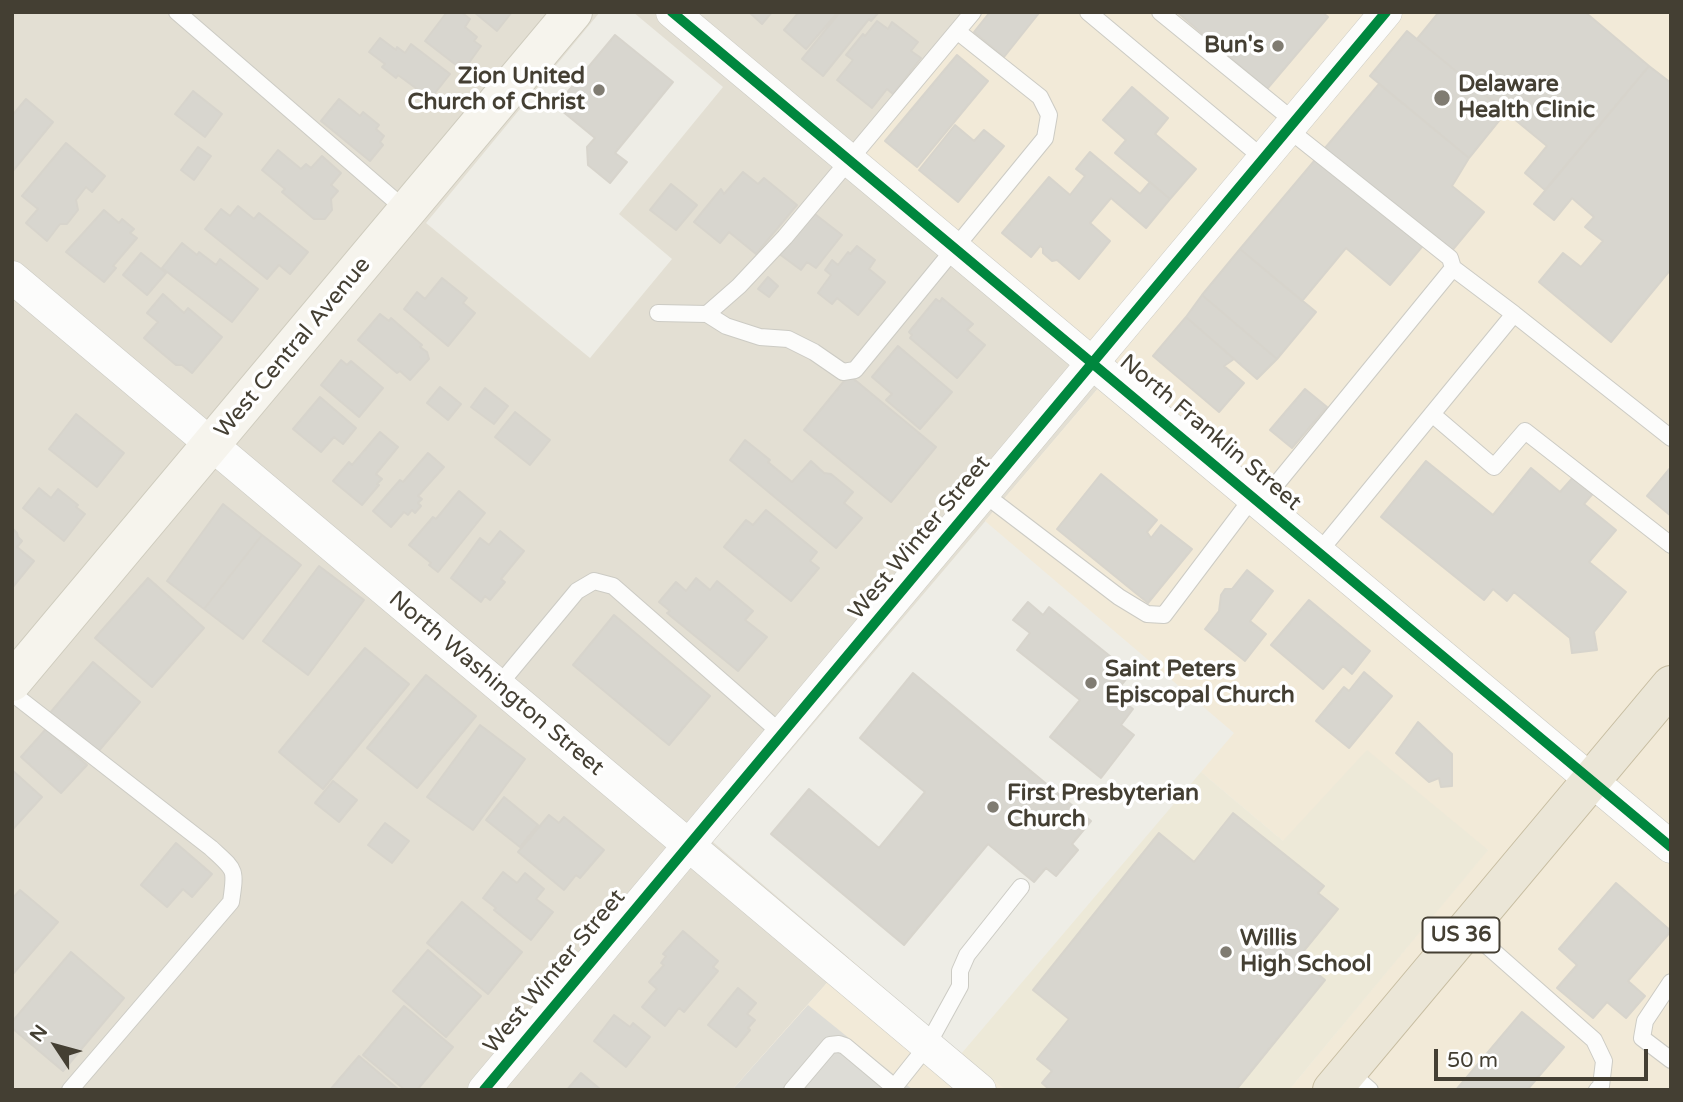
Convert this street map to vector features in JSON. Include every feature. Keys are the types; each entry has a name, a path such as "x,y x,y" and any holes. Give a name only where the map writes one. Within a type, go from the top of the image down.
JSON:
{"highway":[{"name":"US 36","path":"1350,1083 1467,928 1671,685"}],"main road":[{"name":"West Central Avenue","path":"12,682 573,12"}],"street":[{"name":"North Franklin Street","path":"672,12 1671,847"},
{"name":"West Winter Street","path":"484,1090 1386,12"},
{"name":"North Washington Street","path":"12,278 980,1090"}],"lane":[{"path":"177,12 407,211"},
{"path":"1088,12 1264,159"},
{"path":"1160,12 1450,258 1453,268 1671,438"},
{"path":"707,314 739,286 785,237 957,31 968,14"},
{"path":"658,313 707,314 726,326 760,337 788,339 814,352 843,372 855,370 1045,138 1049,115 1040,97 957,31"},
{"path":"984,494 1119,597 1147,614 1164,615 1257,500 1453,268"},
{"path":"1319,552 1514,314"},
{"path":"1432,414 1494,467 1525,431 1671,545"},
{"path":"498,686 577,591 594,581 613,586 782,734"},
{"path":"12,693 211,848 229,865 235,876 231,902 70,1090"},
{"path":"792,1090 830,1045 839,1044 845,1046 893,1088 927,1046 960,986 960,971 967,955 1021,887"},
{"path":"1467,928 1594,1040 1604,1061 1601,1086 1597,1090"},
{"path":"1671,982 1645,1021 1642,1038 1671,1060"}],"shaded area":[{"path":"12,12 600,12 426,223 590,358 672,259 619,214 723,87 633,12 975,12 1106,379 713,842 849,958 732,1090 12,1090"},
{"path":"975,12 1671,12 1671,1090 1289,1090 1488,849 1283,841 1201,772 1234,733 985,521 1106,379 850,169"},
{"name":"Willis High School","path":"1367,750 1488,850 1289,1090 1006,1090 961,1054 1201,772 1283,841"},
{"path":"849,958 961,1054 1006,1090 732,1090"},
{"path":"808,1005 913,1090 732,1090"}],"building":[{"path":"447,12 461,12 470,19 465,27 477,37 474,41 481,46 466,67 459,61 456,65 425,41"},
{"path":"474,12 512,12 497,31"},
{"path":"749,12 772,12 762,24"},
{"path":"799,12 838,12 806,49 784,30"},
{"path":"840,12 879,12 871,21 869,19 823,76 802,59"},
{"path":"990,12 1039,13 1004,57 974,32"},
{"path":"1177,12 1322,12 1328,17 1267,89"},
{"path":"1439,12 1585,12 1649,66 1545,190 1525,173 1547,146 1417,39"},
{"path":"877,21 888,29 892,22 918,42 911,51 921,58 893,94 887,89 872,108 837,80 853,60 846,55"},
{"name":"Delaware Health Clinic","path":"1407,31 1506,112 1469,158 1370,76"},
{"path":"615,35 673,82 615,153 627,162 610,183 588,165 587,147 595,138 556,106"},
{"path":"380,38 405,53 411,44 450,74 428,102 414,92 417,89 382,67 385,64 369,52"},
{"path":"957,55 988,81 917,167 885,141"},
{"path":"1649,66 1671,83 1671,269 1611,342 1539,282 1563,253 1581,267 1603,241 1585,227 1594,217 1572,198 1554,220 1534,204"},
{"path":"1379,84 1469,158 1452,186 1484,212 1450,253 1431,236 1390,285 1346,248 1302,301 1240,249"},
{"path":"1132,87 1168,118 1155,134 1196,169 1170,199 1115,153 1126,140 1103,120"},
{"path":"193,91 222,114 205,137 175,114"},
{"path":"26,99 53,122 12,172 12,116"},
{"path":"339,99 360,116 363,112 379,125 376,129 384,136 380,142 383,145 370,161 321,121"},
{"path":"955,125 974,141 984,130 1004,146 958,202 919,170"},
{"path":"66,143 105,176 92,192 86,187 76,200 78,210 67,224 60,224 47,241 26,223 38,209 22,196"},
{"path":"198,147 211,156 194,180 181,170"},
{"path":"278,150 301,169 306,164 311,168 322,156 341,173 331,185 338,191 331,199 332,210 325,219 314,219 282,192 285,189 262,170"},
{"path":"1090,152 1140,194 1150,182 1170,199 1146,228 1111,198 1090,223 1110,241 1079,279 1057,260 1052,261 1040,246 1031,257 1002,233 1049,177 1070,195 1085,176 1076,169"},
{"path":"743,172 758,184 764,178 797,205 756,254 729,232 720,243 694,222 721,189 724,194"},
{"path":"671,184 697,205 676,230 650,210"},
{"path":"238,206 254,219 259,213 308,252 290,274 279,265 267,279 205,229 221,209 230,216"},
{"path":"104,210 119,223 122,219 134,229 130,233 137,238 113,266 116,268 104,282 66,252"},
{"path":"811,211 842,235 816,268 807,262 801,270 778,253"},
{"path":"182,243 216,265 220,259 258,289 232,322 162,268"},
{"path":"857,246 875,260 869,269 885,282 858,315 837,298 832,304 818,293 831,275 825,270 832,260 838,265 848,252 850,254"},
{"path":"1240,249 1316,312 1277,359 1202,295"},
{"path":"141,253 166,273 147,295 123,275"},
{"path":"768,277 778,286 769,297 758,289"},
{"path":"442,278 467,298 463,303 475,313 448,346 404,309 417,292 425,299"},
{"path":"163,294 184,313 188,308 222,337 192,373 182,365 176,365 144,338 158,322 147,313"},
{"path":"1202,295 1277,359 1257,379 1186,317"},
{"path":"942,298 973,324 967,330 985,345 957,378 910,338 912,335 909,332 936,299 940,302"},
{"path":"380,314 389,321 391,318 427,352 429,359 410,380 400,371 397,373 358,340"},
{"path":"1186,317 1234,359 1224,366 1244,383 1219,412 1153,356"},
{"path":"898,346 952,392 920,429 886,400 892,394 872,377"},
{"path":"341,360 347,365 351,361 383,388 359,417 321,385"},
{"path":"849,375 936,447 891,502 804,430"},
{"path":"440,387 461,404 448,420 427,403"},
{"path":"485,388 508,406 494,424 471,407"},
{"path":"1305,389 1327,407 1292,448 1270,430"},
{"path":"320,397 356,428 343,444 334,437 321,452 293,429"},
{"path":"515,412 550,440 530,465 495,437"},
{"path":"76,414 124,453 97,487 49,449"},
{"path":"380,432 398,447 376,474 382,479 362,505 333,481 349,462 352,465"},
{"path":"745,440 792,482 811,461 853,492 844,503 862,518 836,548 730,460"},
{"path":"428,453 444,467 418,496 422,499 418,503 421,506 415,513 412,510 408,515 404,512 391,527 373,511"},
{"path":"1426,461 1493,515 1531,468 1560,492 1576,474 1596,490 1584,504 1616,530 1589,562 1626,592 1594,632 1597,650 1572,653 1570,638 1514,592 1507,601 1493,589 1484,600 1381,517"},
{"path":"1671,467 1671,516 1647,496"},
{"path":"1101,474 1157,520 1147,532 1151,538 1161,525 1192,549 1148,603 1057,529"},
{"path":"39,488 51,498 58,489 85,514 64,541 23,508"},
{"path":"459,491 485,513 438,572 409,545 433,517 436,519"},
{"path":"223,504 262,535 204,609 167,581"},
{"path":"766,510 817,552 810,561 819,568 791,601 724,547 746,520 753,525"},
{"path":"12,528 22,541 17,547 34,561 12,588"},
{"path":"500,531 524,551 501,579 505,582 490,600 485,596 481,602 451,578 480,538 489,545"},
{"path":"262,535 301,565 243,639 204,609"},
{"path":"319,566 364,600 308,675 263,641"},
{"path":"1247,570 1273,591 1250,621 1266,634 1245,661 1205,629 1219,611 1221,595 1225,589 1232,589"},
{"path":"148,578 204,628 152,687 95,638"},
{"path":"696,578 710,590 717,581 753,611 745,620 767,637 738,671 667,613 670,611 659,602 676,582 686,591"},
{"path":"1309,600 1370,651 1352,674 1343,666 1323,689 1271,645"},
{"name":"Saint Peters Episcopal Church","path":"1028,602 1043,615 1049,607 1131,673 1114,694 1133,709 1121,725 1134,735 1101,778 1050,737 1080,700 1017,650 1030,633 1013,620"},
{"path":"614,615 710,696 669,745 573,665"},
{"path":"365,648 409,684 323,789 279,752"},
{"path":"93,662 140,702 97,753 50,713"},
{"path":"1364,672 1392,696 1349,748 1316,721 1344,687 1349,691"},
{"name":"First Presbyterian Church","path":"913,673 1091,821 1072,844 1078,850 1056,876 1046,868 1034,882 988,844 904,945 771,834 809,789 879,848 925,792 860,738"},
{"path":"426,675 476,716 417,788 367,748"},
{"path":"1418,722 1452,754 1452,786 1441,787 1439,778 1429,782 1396,753"},
{"path":"480,725 525,759 473,830 427,797"},
{"path":"46,729 87,765 61,793 21,757"},
{"path":"12,770 42,797 12,830"},
{"path":"333,781 357,800 339,822 315,803"},
{"path":"504,797 538,825 520,847 486,820"},
{"path":"1233,813 1324,886 1318,893 1338,909 1298,958 1325,980 1236,1090 1050,1090 1042,1083 1052,1071 1037,1059 1069,1019 1033,990 1159,833 1194,862"},
{"path":"549,815 559,823 564,817 604,850 580,878 576,875 564,890 518,852"},
{"path":"385,823 409,841 392,863 368,845"},
{"path":"176,843 212,874 192,897 183,889 167,907 141,885"},
{"path":"503,872 517,883 525,873 544,889 536,899 553,912 531,940 483,898"},
{"path":"1616,883 1671,931 1628,981 1645,996 1626,1018 1607,1002 1593,1018 1557,988 1577,965 1559,949"},
{"path":"20,890 58,922 12,975 12,899"},
{"path":"462,902 522,952 488,994 427,943"},
{"path":"683,931 718,961 713,967 718,971 684,1012 679,1008 665,1026 642,1007 657,989 649,982 664,965 661,963 666,956 663,954"},
{"path":"428,950 481,996 446,1037 393,991"},
{"path":"71,952 124,998 63,1071 12,1028 12,1022"},
{"path":"738,988 756,1003 747,1014 755,1020 736,1047 708,1025"},
{"path":"404,1006 453,1047 417,1090 405,1090 363,1055"},
{"path":"1522,1012 1564,1047 1527,1090 1456,1090"},
{"path":"614,1015 630,1027 633,1023 650,1037 626,1067 594,1041"},
{"path":"359,1056 399,1090 330,1090"},
{"path":"581,1073 601,1090 567,1090"}],"cycle path":[{"path":"672,12 1671,847"},
{"path":"484,1090 1386,12"}],"place":[{"name":"Bun's","path":"1278,46"},
{"name":"Zion United Church of Christ","path":"599,90"},
{"name":"Delaware Health Clinic","path":"1442,98"},
{"name":"Saint Peters Episcopal Church","path":"1091,683"},
{"name":"First Presbyterian Church","path":"993,807"},
{"name":"Willis High School","path":"1226,952"}]}
